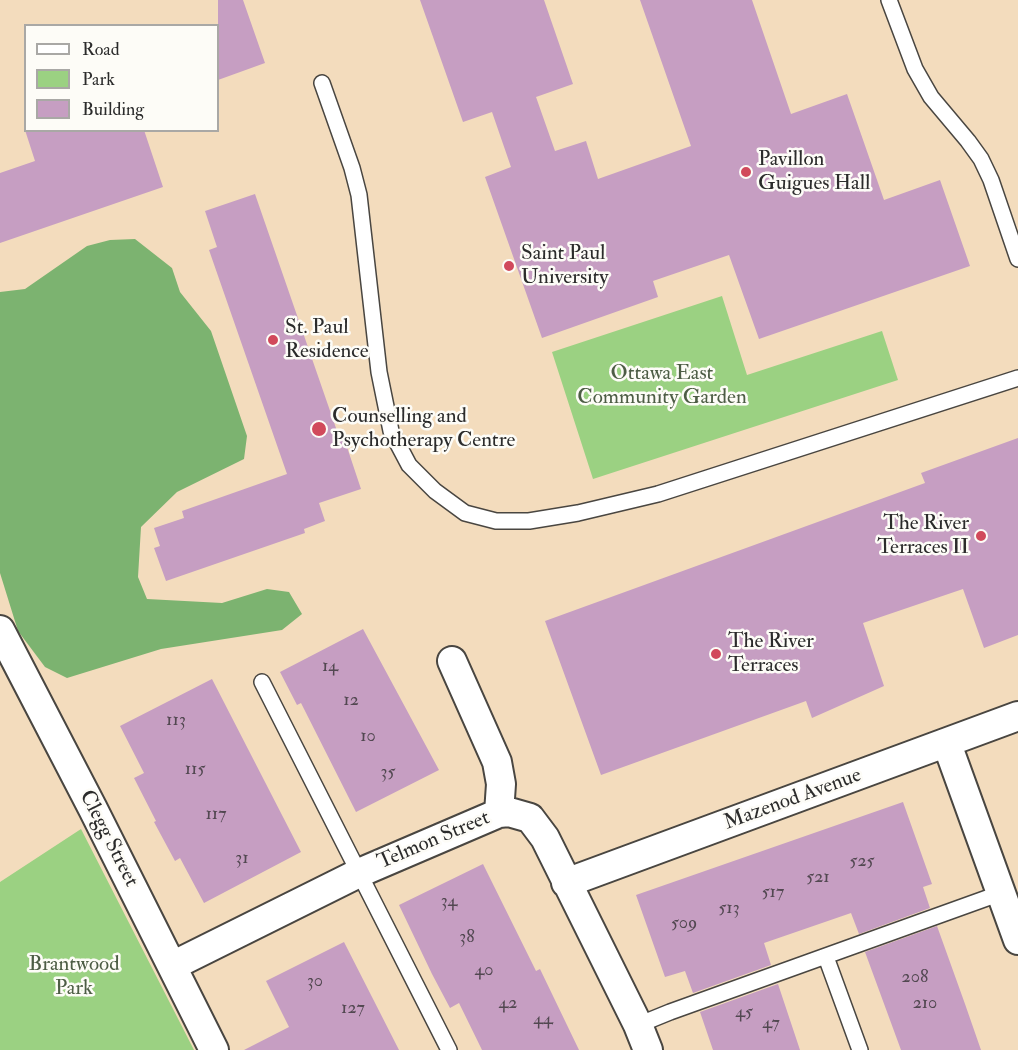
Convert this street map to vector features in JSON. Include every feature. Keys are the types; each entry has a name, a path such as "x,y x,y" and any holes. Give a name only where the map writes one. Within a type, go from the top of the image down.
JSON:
{"street":[{"name":"Clegg Street","path":"0,630 214,1050"},
{"path":"452,661 497,762 501,784 499,813"},
{"name":"Mazenod Avenue","path":"567,883 1018,716"},
{"path":"947,744 1018,940"},
{"name":"Telmon Street","path":"172,966 359,873 499,813 509,812 530,818 545,837 643,1038"}],"lane":[{"path":"889,0 915,69 931,97 968,141 986,170 1018,259"},
{"path":"322,82 359,195 384,403 391,431 409,465 435,491 465,513 496,521 529,521 578,513 658,494 1018,378"},
{"path":"262,682 449,1050"},
{"path":"643,1038 670,1012 1001,893"},
{"path":"826,957 860,1050"}],"green space":[{"path":"135,239 172,268 180,292 211,331 247,436 244,459 177,492 141,527 138,577 147,599 222,603 267,589 289,592 302,614 282,630 161,649 67,678 45,667 18,631 0,573 0,292 25,289 87,246 110,240"},
{"name":"Ottawa East Community Garden","path":"722,296 747,375 882,331 898,380 593,479 552,352"},
{"name":"Brantwood Park","path":"81,829 194,1050 0,1050 0,882"}],"building":[{"path":"218,0 243,0 265,63 219,80"},
{"name":"Pavillon Guigues Hall","path":"420,0 544,0 573,84 536,97 555,151 586,141 598,179 691,146 640,0 752,0 791,114 847,94 884,200 940,180 970,266 759,339 729,255 653,281 658,297 542,338 485,177 511,167 492,112 463,122"},
{"path":"26,132 145,132 163,187 0,243 0,173 35,161"},
{"name":"St. Paul Residence","path":"255,194 337,431 341,429 361,489 319,503 325,521 304,529 305,533 166,581 154,548 160,546 154,528 184,518 182,511 287,474 209,250 217,247 205,211"},
{"name":"The River Terraces","path":"1018,438 1018,635 984,648 963,589 863,623 884,686 812,718 806,701 601,775 545,621 925,483 921,473"},
{"path":"363,629 439,770 356,812 301,703 297,705 280,672"},
{"path":"212,679 301,852 204,903 180,858 175,861 154,822 156,821 134,778 144,773 120,726"},
{"path":"903,802 932,884 923,887 930,908 859,934 851,913 764,943 771,965 693,993 685,971 665,977 636,895"},
{"path":"483,864 536,971 540,969 579,1050 482,1050 459,1003 450,1008 432,974 399,905"},
{"path":"937,926 981,1050 901,1050 865,952"},
{"path":"344,942 399,1050 244,1050 289,1027 266,981"},
{"path":"778,984 800,1050 713,1050 700,1012"}],"place":[{"name":"Pavillon Guigues Hall","path":"746,172"},
{"name":"Saint Paul University","path":"509,266"},
{"name":"St. Paul Residence","path":"273,340"},
{"name":"Counselling and Psychotherapy Centre","path":"319,429"},
{"name":"The River Terraces II","path":"981,536"},
{"name":"The River Terraces","path":"716,654"}]}
